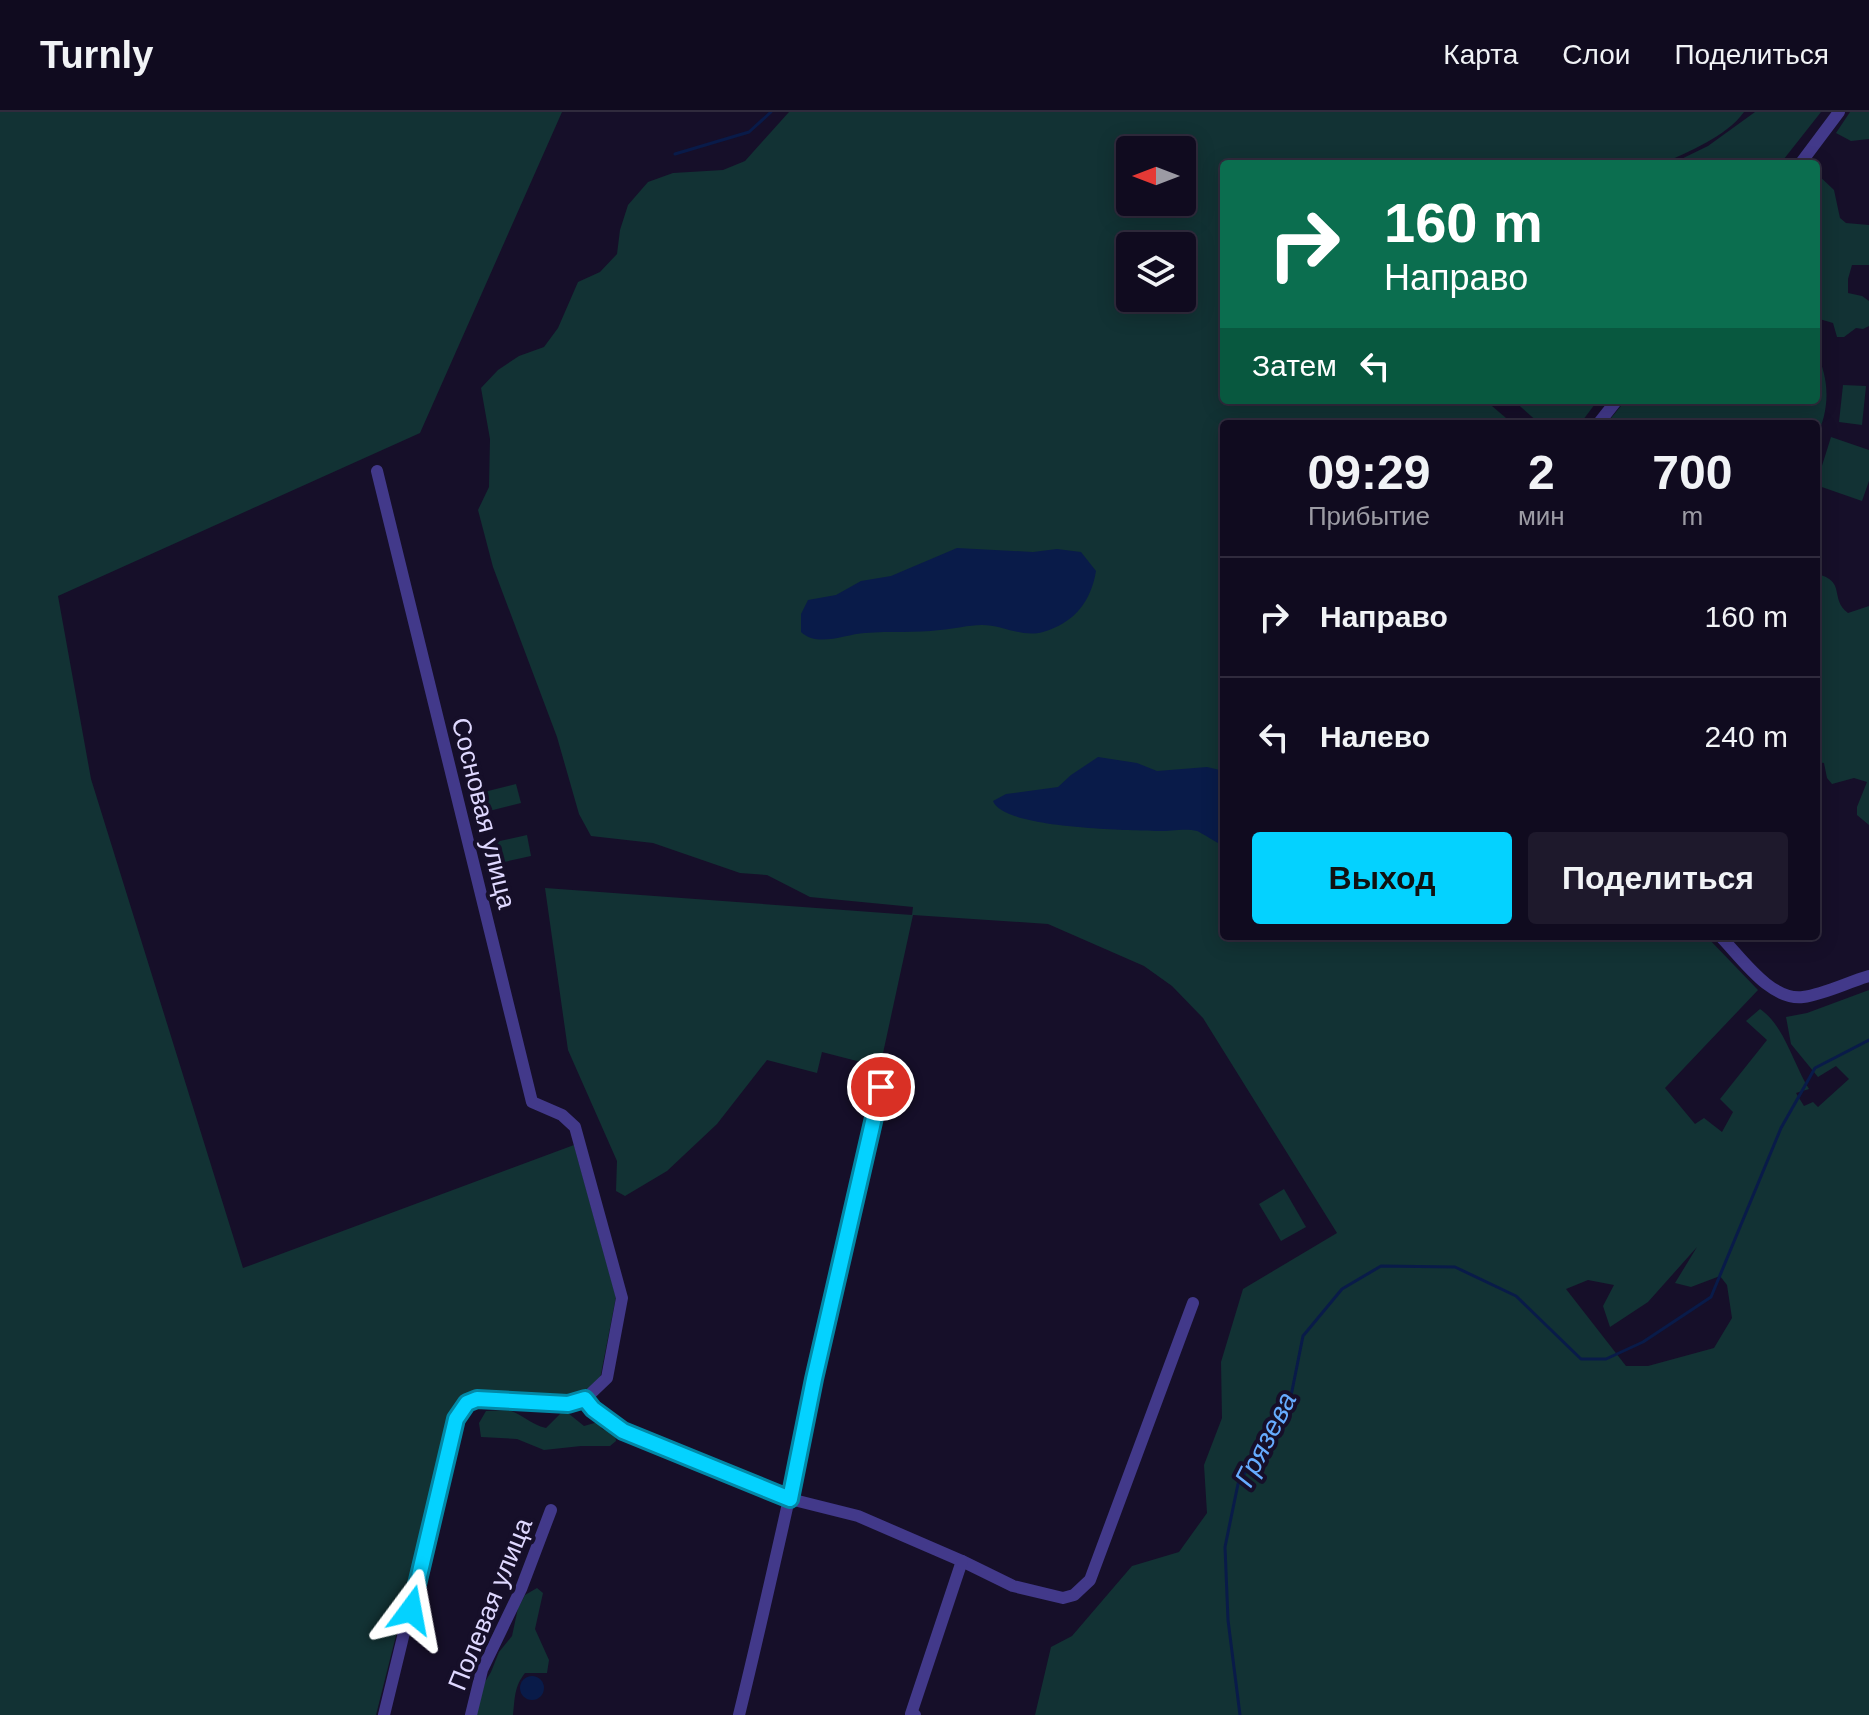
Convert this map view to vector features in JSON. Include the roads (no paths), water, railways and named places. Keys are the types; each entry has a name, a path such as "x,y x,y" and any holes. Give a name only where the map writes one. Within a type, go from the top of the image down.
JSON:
{"street":[{"path":"1803,160 1839,112"},
{"path":"1601,420 1614,404"},
{"name":"Сосновая улица","path":"377,471 532,1102 562,1115 575,1127 622,1298 607,1378 585,1399"},
{"path":"1724,940 1774,989 1790,996 1804,997 1869,976"},
{"path":"739,1715 881,1087"},
{"path":"384,1715 456,1419 467,1403 477,1399 568,1404 585,1399 593,1409 623,1431 790,1499 858,1516 1013,1586 1063,1598 1074,1595 1090,1580 1193,1303"},
{"name":"Полевая улица","path":"471,1715 482,1670 521,1589 551,1510"},
{"path":"915,1715 911,1714 962,1561"}],"water":[{"path":"957,548 1081,552 1096,571 1094,582 1085,602 1072,617 1043,632 1028,633 977,625 931,631 865,633 823,640 801,632 801,614 808,600 836,595 861,581 891,576"},
{"path":"1098,757 1137,763 1157,771 1207,767 1220,770 1220,844 1193,830 1122,830 1042,823 1002,810 993,801 1006,794 1058,787"},
{"path":"532,1676 540,1680 544,1688 540,1696 532,1700 524,1696 520,1688 524,1680"}],"waterway":[{"path":"675,154 749,132 771,112"},
{"name":"Грязева","path":"1240,1715 1228,1620 1225,1547 1238,1484 1291,1396 1303,1336 1342,1289 1381,1266 1455,1267 1516,1296 1581,1359 1606,1359 1643,1342 1711,1297 1781,1128 1815,1068 1869,1040"}]}
